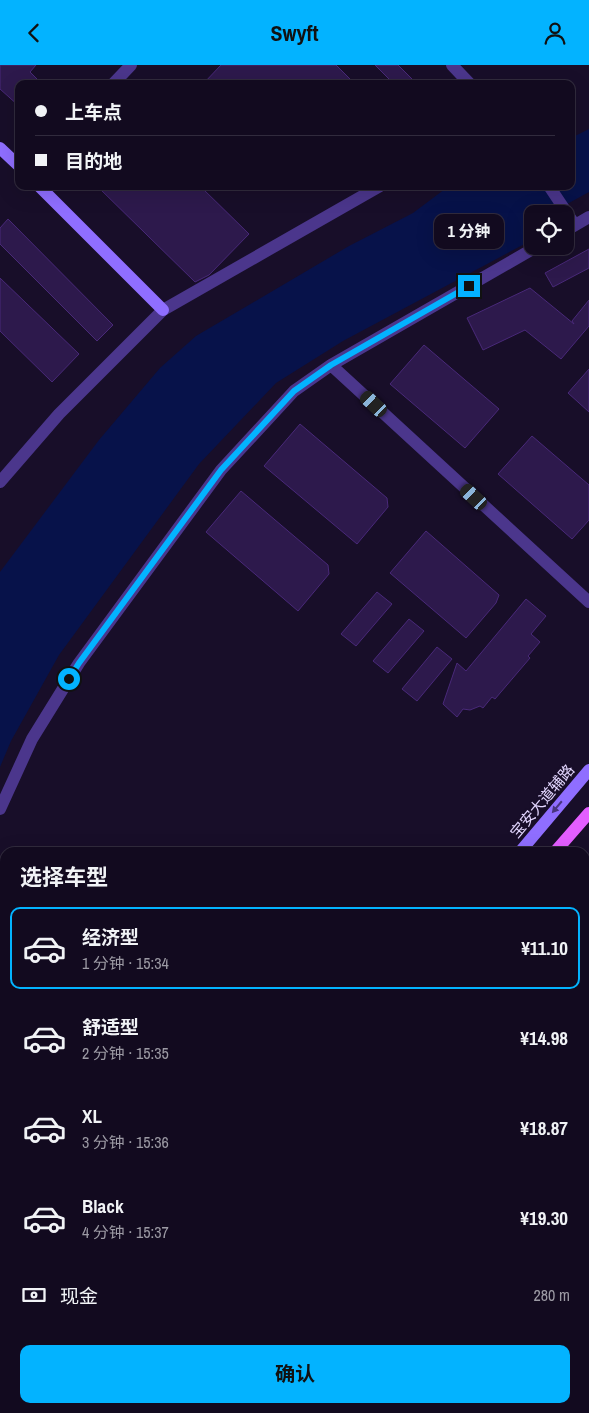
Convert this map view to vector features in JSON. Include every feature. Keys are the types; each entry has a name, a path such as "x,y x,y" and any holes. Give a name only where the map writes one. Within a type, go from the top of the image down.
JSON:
{"main road":[{"path":"559,847 589,813"}],"street":[{"path":"116,80 131,65"},
{"path":"452,65 466,80"},
{"path":"0,148 15,162"},
{"path":"43,190 162,310"},
{"path":"0,482 59,414 162,310 373,190"},
{"path":"551,190 558,205"},
{"path":"574,226 589,217"},
{"path":"0,809 32,739 79,663 215,478 294,391 331,365 524,254"},
{"path":"331,365 589,602"},
{"name":"宝安大道辅路","path":"524,847 589,770"}],"shaded area":[{"path":"589,129 589,192 565,205 524,205 524,244 343,341 276,383 199,464 59,655 11,741 0,767 0,572 99,440 160,368 196,336 349,246 413,213 444,190 575,190 575,136"}],"building":[{"path":"0,65 36,65 30,72 38,80 15,80 15,102 0,89"},
{"path":"221,65 336,65 351,80 207,80"},
{"path":"375,65 398,65 413,80 390,80"},
{"path":"101,190 204,190 249,234 209,275 195,282"},
{"path":"8,219 113,325 97,341 0,244 0,228"},
{"path":"589,249 589,268 553,287 545,273"},
{"path":"0,278 79,354 52,382 0,331"},
{"path":"530,288 574,324 572,321 589,300 589,326 561,359 525,330 483,350 467,318"},
{"path":"424,345 499,409 465,448 390,384"},
{"path":"589,369 589,412 568,393"},
{"path":"300,424 387,498 388,507 357,544 264,466"},
{"path":"532,436 589,485 589,520 572,539 498,474"},
{"path":"241,491 328,565 329,574 298,611 206,532"},
{"path":"426,531 499,595 496,603 466,638 390,573"},
{"path":"377,592 392,604 356,646 341,634"},
{"path":"526,599 546,616 531,634 540,642 528,656 530,658 495,699 492,697 483,708 480,706 470,710 463,709 457,717 443,704 457,663 466,671"},
{"path":"409,619 424,631 388,673 373,661"},
{"path":"437,647 452,659 417,701 402,689"}],"route":[{"path":"69,679 221,470 294,391 331,365 469,286"}]}
